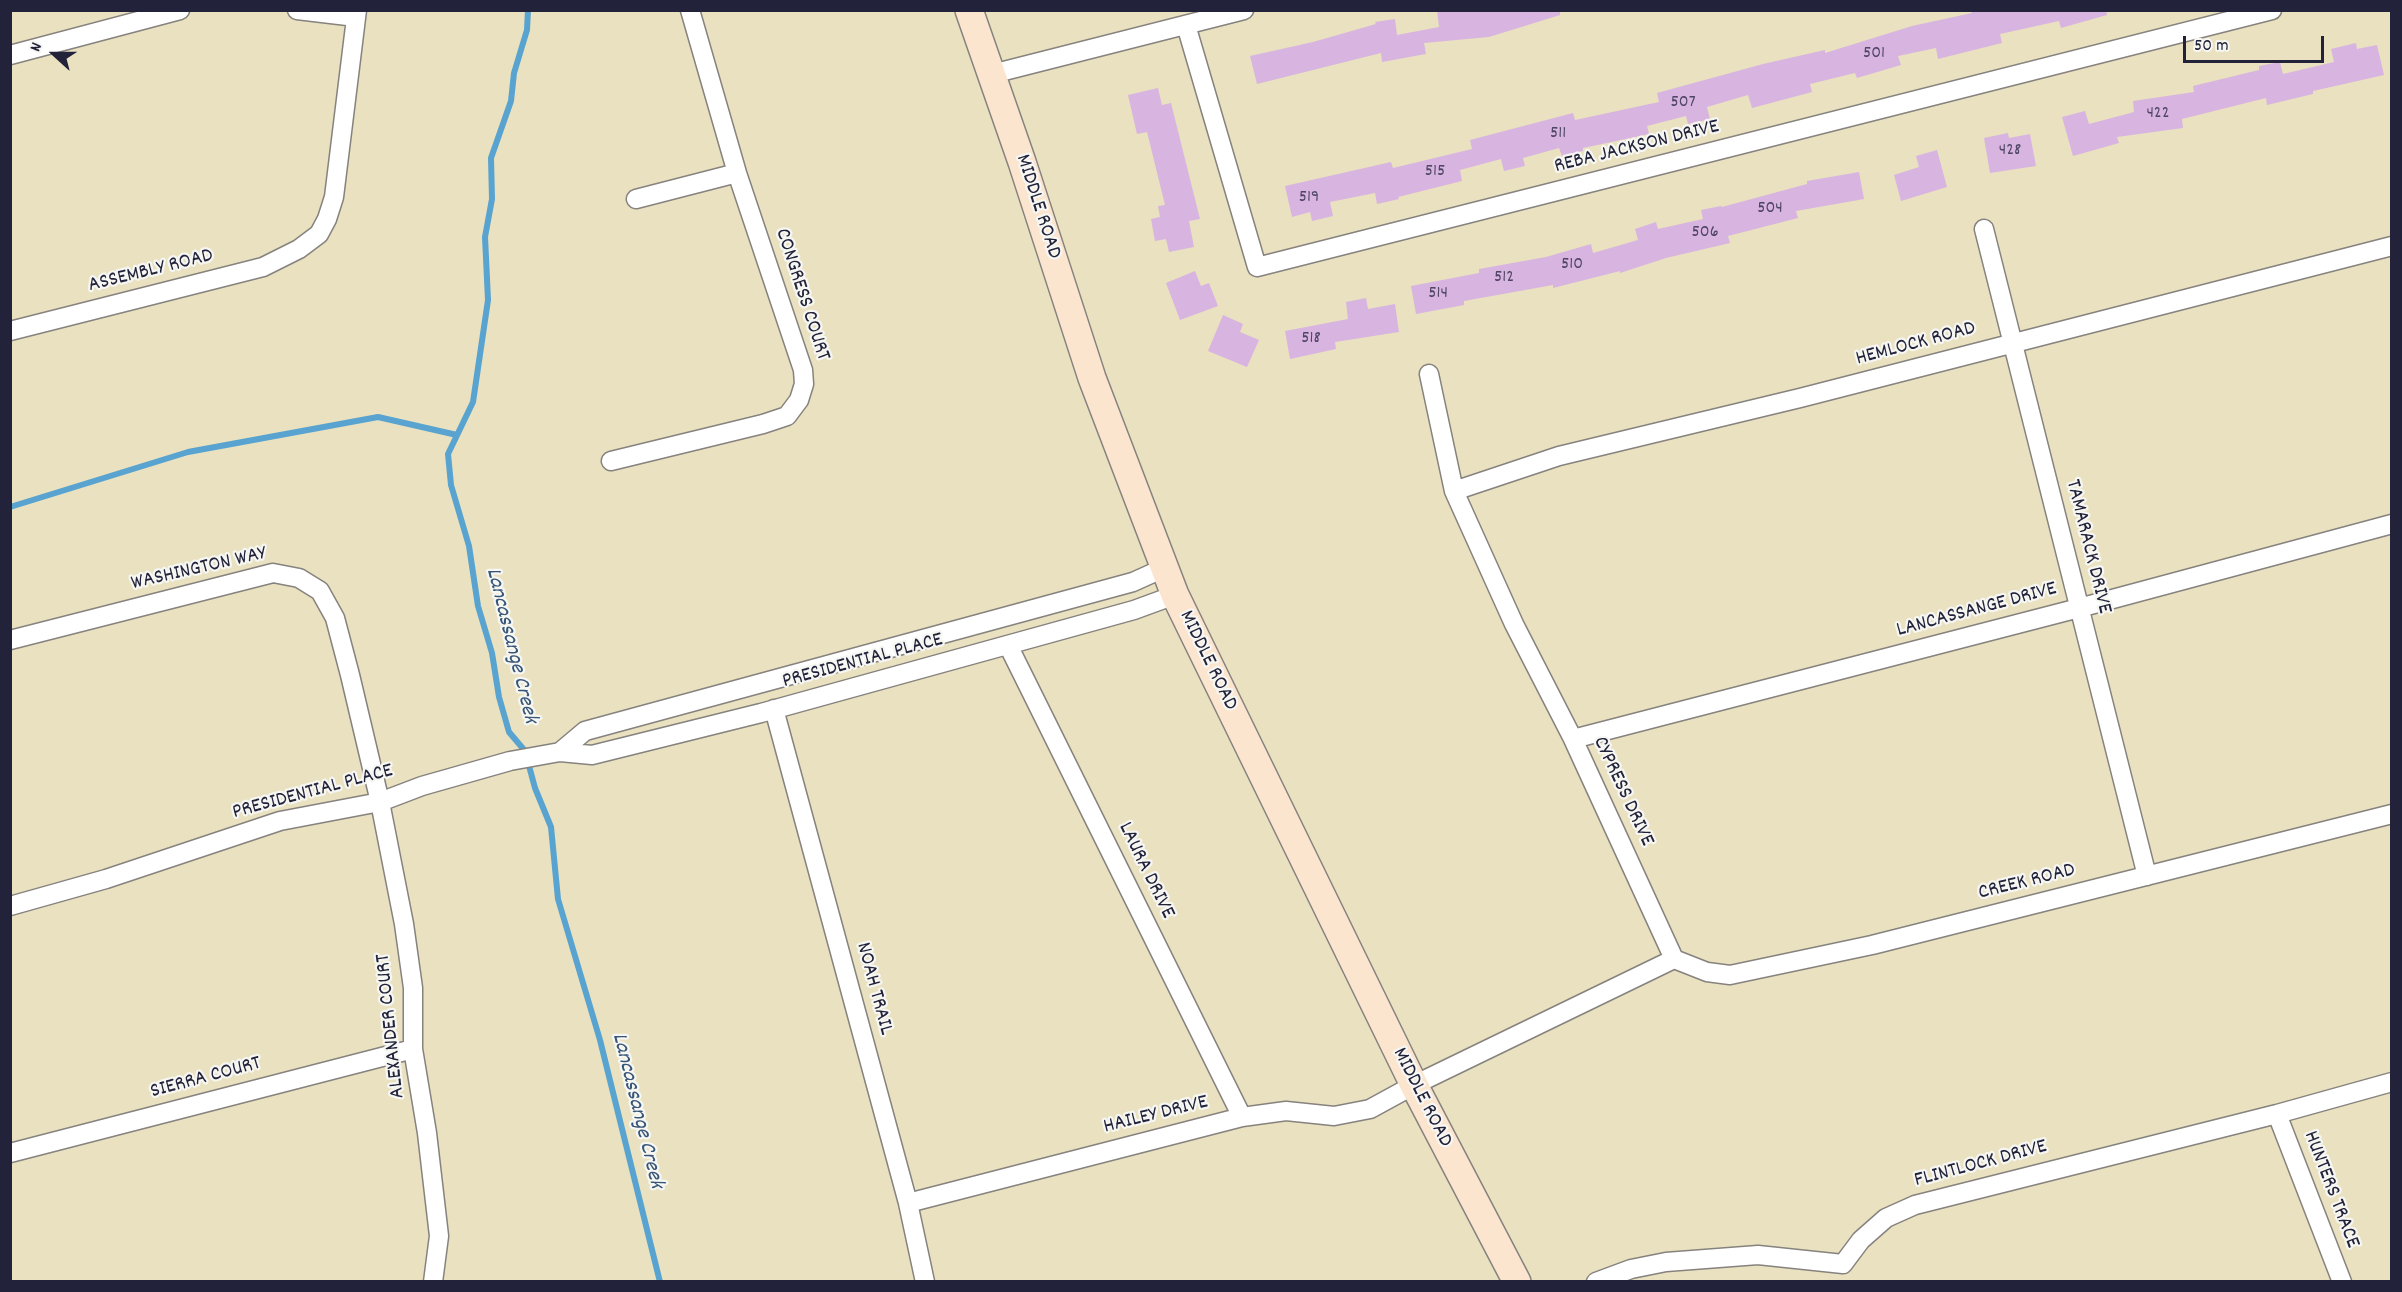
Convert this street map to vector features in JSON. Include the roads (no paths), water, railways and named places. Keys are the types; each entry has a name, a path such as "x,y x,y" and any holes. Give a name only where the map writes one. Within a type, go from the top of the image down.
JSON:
{"main road":[{"name":"MIDDLE ROAD","path":"969,10 1092,378 1175,595 1413,1085 1517,1281"}],"street":[{"path":"10,55 180,10"},
{"path":"297,10 357,14"},
{"name":"CONGRESS COURT","path":"611,461 763,424 787,416 799,400 804,384 803,370 737,173 690,10"},
{"path":"992,74 1244,10"},
{"name":"REBA JACKSON DRIVE","path":"1186,25 1257,267 2272,10"},
{"name":"ASSEMBLY ROAD","path":"10,331 263,267 299,249 319,234 334,197 357,14"},
{"path":"636,199 737,173"},
{"name":"TAMARACK DRIVE","path":"1984,229 2148,876"},
{"name":"HEMLOCK ROAD","path":"1454,491 1559,456 1800,398 2391,246"},
{"name":"CYPRESS DRIVE","path":"1428,374 1454,491 1514,624 1573,739 1674,959"},
{"name":"LANCASSANGE DRIVE","path":"1573,739 2079,608 2391,524"},
{"name":"PRESIDENTIAL PLACE","path":"560,752 585,731 1133,582 1164,568"},
{"name":"WASHINGTON WAY","path":"10,640 273,573 299,579 320,591 335,618 380,802"},
{"name":"PRESIDENTIAL PLACE","path":"10,906 106,879 280,821 380,802 422,786 510,761 560,752 592,755 774,709 1008,645 1134,610 1175,595"},
{"name":"LAURA DRIVE","path":"1008,645 1242,1117"},
{"name":"NOAH TRAIL","path":"774,709 908,1203 925,1281"},
{"name":"ALEXANDER COURT","path":"380,802 404,924 413,988 413,1049 427,1133 439,1236 433,1281"},
{"name":"CREEK ROAD","path":"1674,959 1707,972 1730,975 1872,945 2391,814"},
{"path":"1413,1085 1674,959"},
{"name":"SIERRA COURT","path":"10,1153 413,1049"},
{"name":"FLINTLOCK DRIVE","path":"1596,1281 1631,1269 1666,1262 1747,1256 1844,1273 1861,1240 1886,1218 1915,1205 2277,1114 2391,1082"},
{"name":"HAILEY DRIVE","path":"908,1203 1242,1117 1286,1111 1334,1116 1370,1109 1413,1085"},
{"name":"HUNTERS TRACE","path":"2277,1114 2342,1281"}],"waterway":[{"name":"Lancassange Creek","path":"528,10 527,30 514,73 511,101 491,158 492,199 485,237 488,300 473,402 448,454 451,485 469,546 478,606 492,653 499,697 509,732 525,751 535,788 551,827 558,899 600,1040 660,1282"},
{"path":"10,507 188,452 378,417 457,435"}]}
